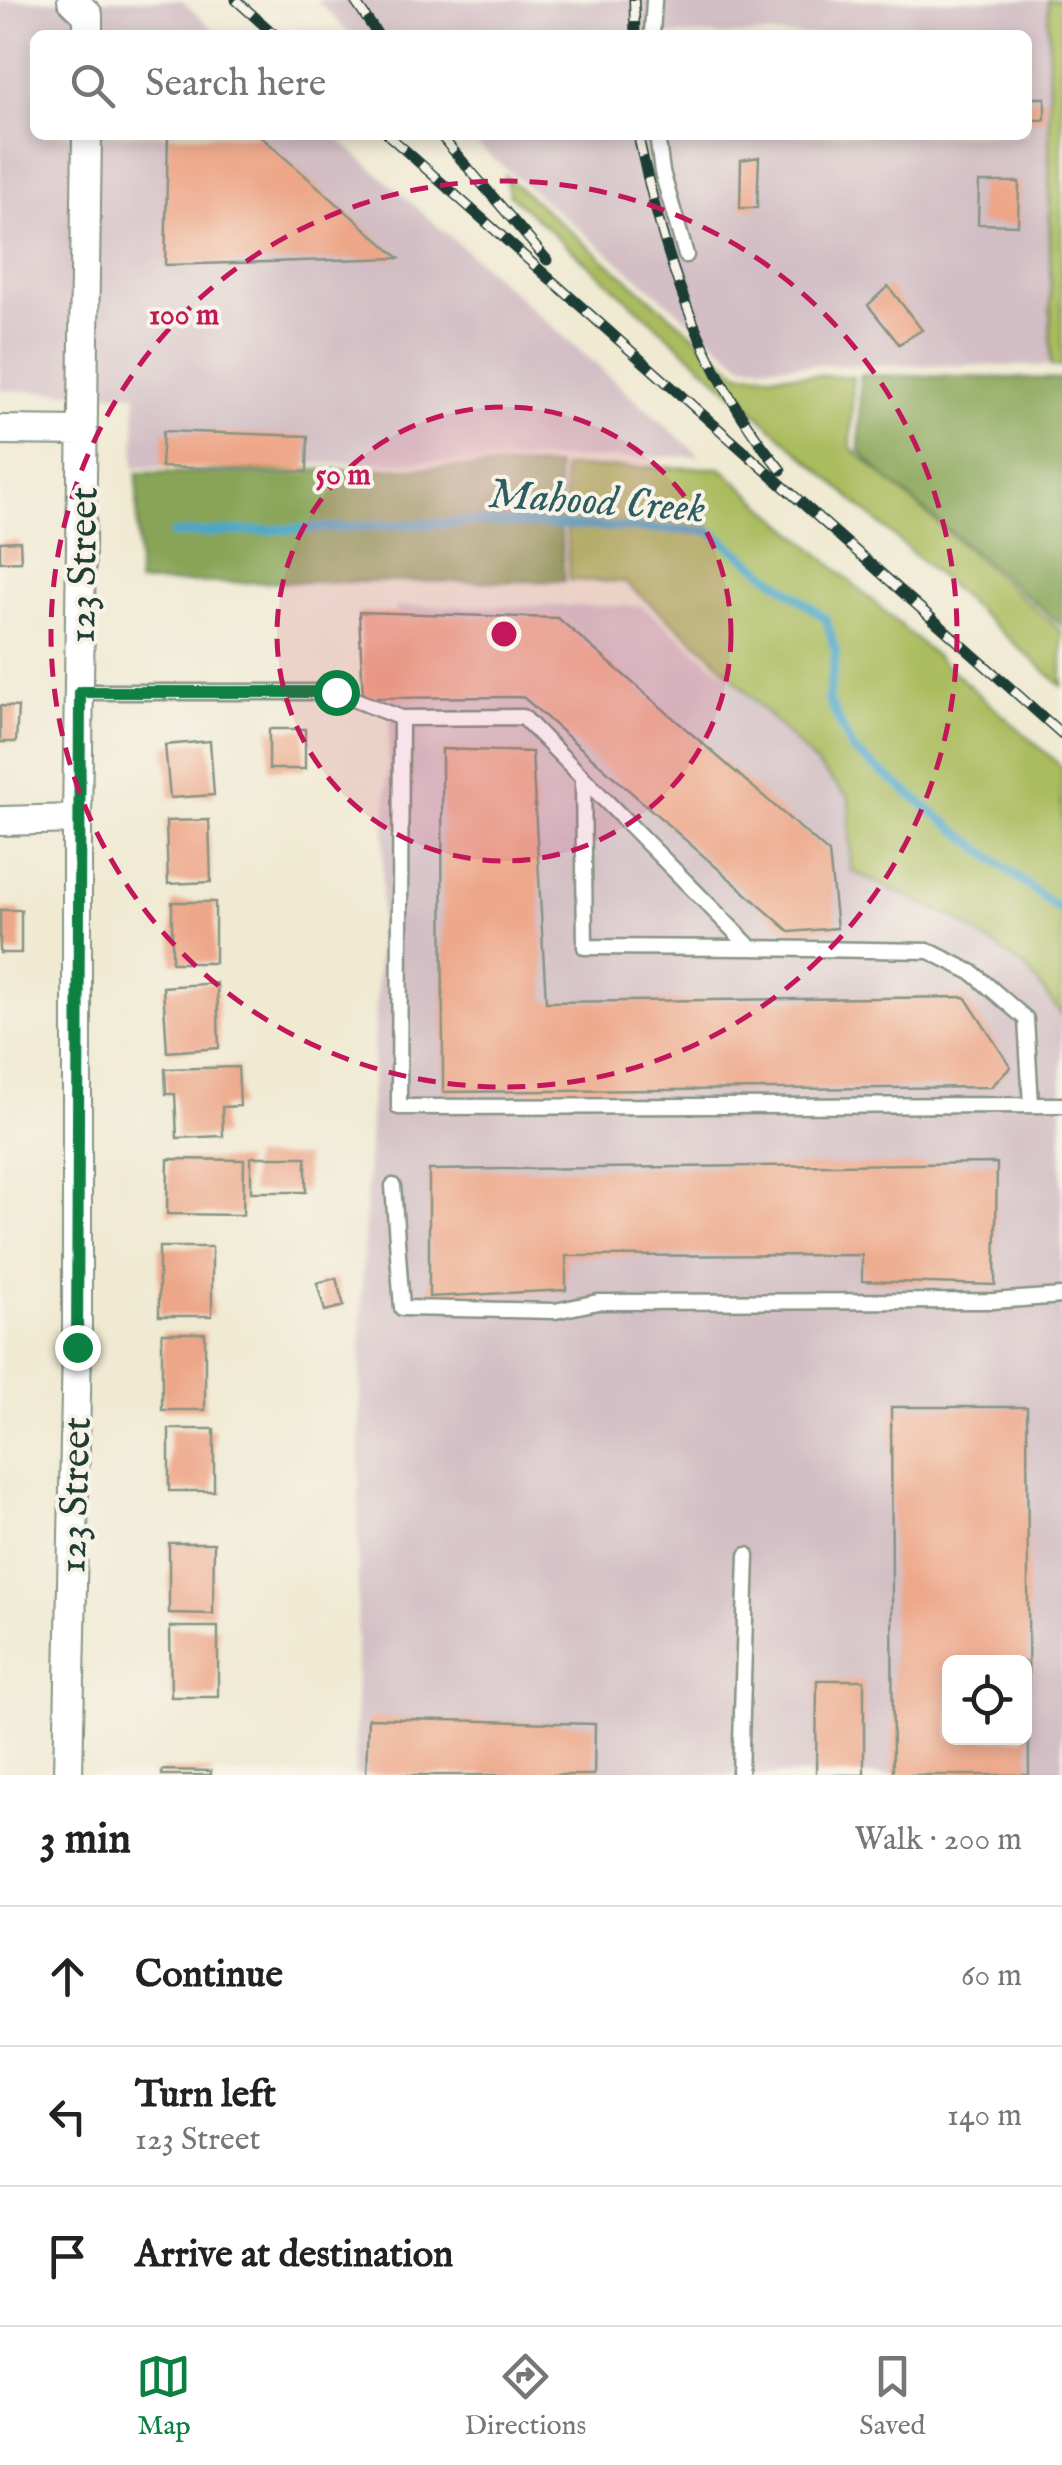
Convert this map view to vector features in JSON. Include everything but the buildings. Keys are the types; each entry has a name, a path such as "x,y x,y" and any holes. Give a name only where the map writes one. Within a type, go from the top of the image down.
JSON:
{"street":[{"path":"73,1 88,15 88,30"},
{"name":"123 Street","path":"68,1775 77,1347 77,818 87,140"},
{"path":"0,430 84,432"},
{"path":"0,821 77,818"}],"lane":[{"path":"652,30 654,0"},
{"path":"658,140 662,172 686,254"},
{"path":"80,692 336,692 401,718 523,717 752,948"},
{"path":"401,718 399,1107 1062,1105"},
{"path":"583,778 584,947 929,950 972,973 1026,1018 1031,1105"},
{"path":"394,1186 402,1308 555,1311 598,1302 993,1301 1062,1296"},
{"path":"740,1775 748,1555"}],"shaded area":[{"path":"0,0 181,0 214,30 30,30 30,140 340,140 700,456 134,468 136,394 0,390"},
{"path":"317,0 1048,0 1051,366 743,365 471,140 1032,140 1032,30 346,30"},
{"path":"396,606 642,606 1062,951 1062,1775 355,1775 362,1280"}],"green space":[{"path":"1048,0 1062,0 1062,367 1051,366"},
{"path":"505,176 739,373 853,377 851,448 1062,632 1062,686 510,195"},
{"path":"860,375 1062,379 1062,626 882,474 859,450"},
{"path":"557,466 564,581 138,583 137,473"},
{"path":"563,467 721,468 1062,767 1062,1015 1027,969 956,918 851,871 849,798 707,651 624,582 569,580"}],"waterway":[{"name":"Mahood Creek","path":"173,534 474,522 710,531 826,619 836,653 828,699 853,750 1062,912"}],"railway":[{"path":"236,0 269,30"},
{"path":"354,0 375,30"},
{"path":"634,0 635,30"},
{"path":"394,140 1062,734"},
{"path":"444,140 547,260"},
{"path":"639,140 660,225 689,312 728,393 781,470"}],"route":[{"path":"77,1347 80,692 336,692"}]}
